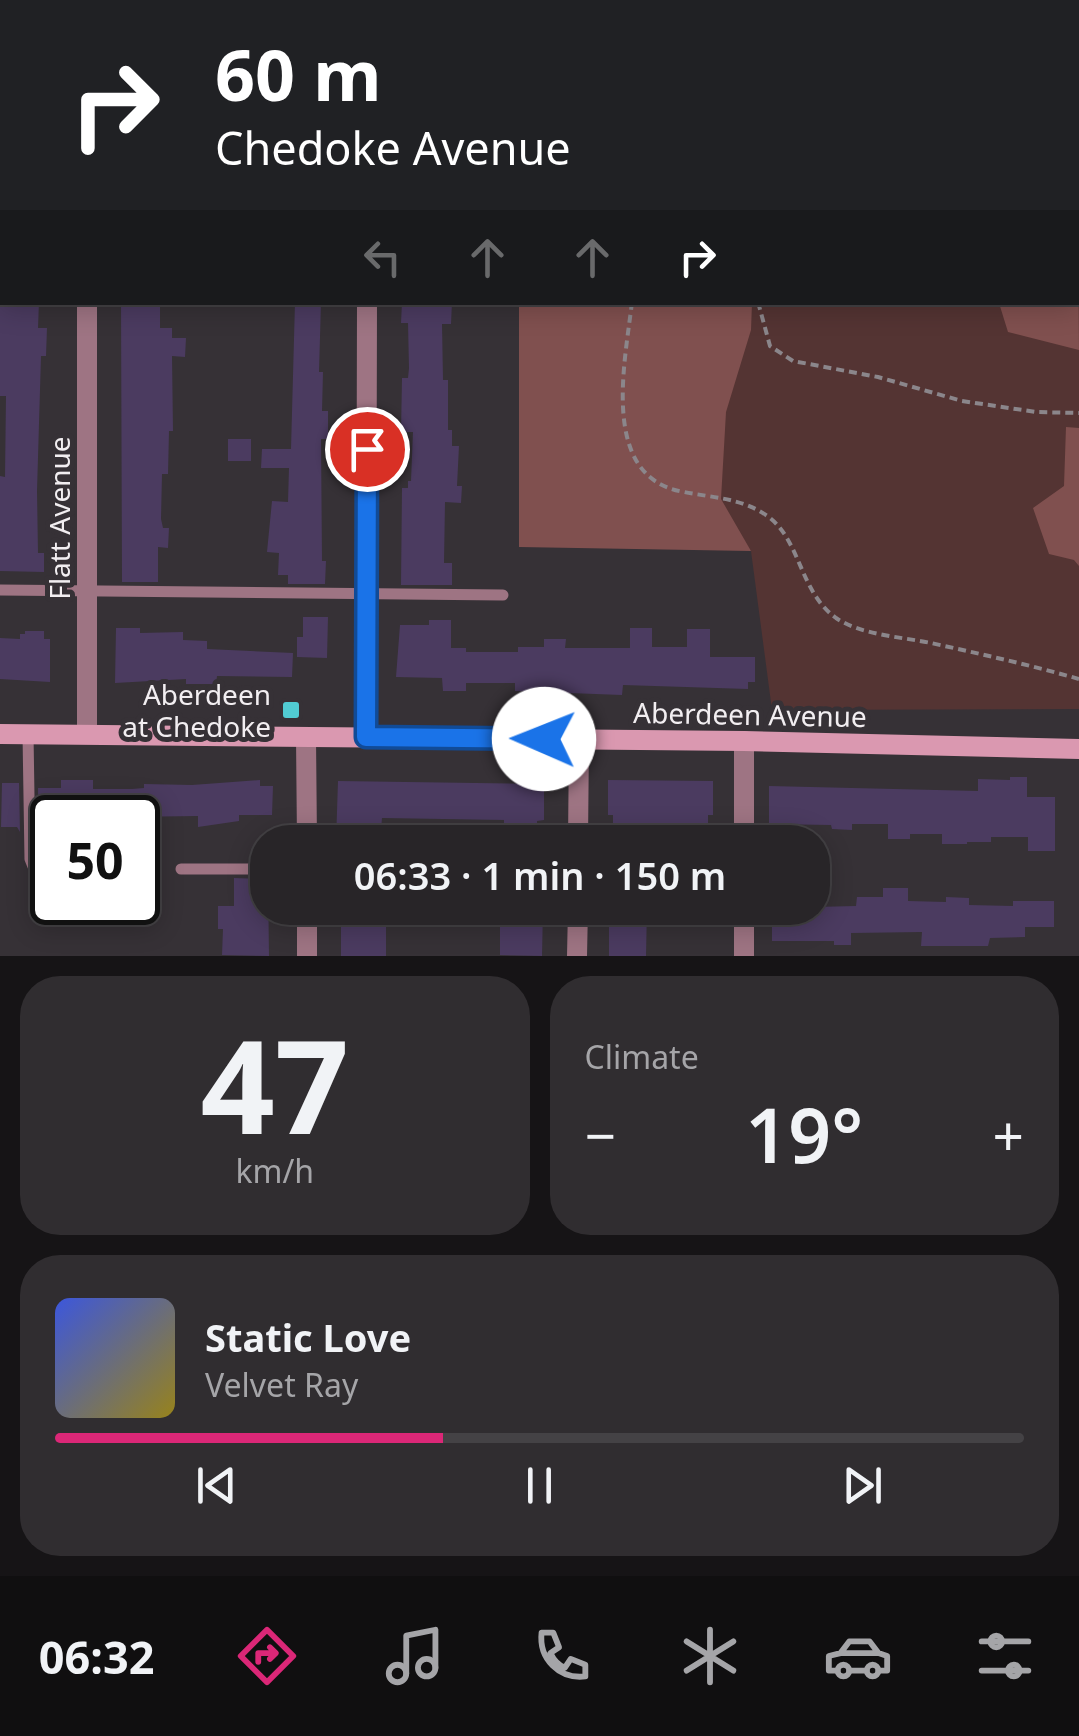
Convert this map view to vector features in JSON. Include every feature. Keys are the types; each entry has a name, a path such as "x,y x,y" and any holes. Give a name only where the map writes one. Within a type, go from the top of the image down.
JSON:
{"main road":[{"name":"Aberdeen Avenue","path":"0,734 744,741 1079,750"}],"street":[{"name":"Flatt Avenue","path":"87,305 87,734"},
{"path":"366,737 367,305"},
{"path":"306,737 307,825"},
{"path":"578,825 579,739"},
{"path":"744,741 744,825"},
{"path":"307,925 307,956"},
{"path":"578,925 578,956"},
{"path":"744,925 744,956"}],"lane":[{"path":"0,590 503,595"},
{"path":"28,734 30,859"},
{"path":"180,870 250,869"}],"path":[{"path":"632,305 625,367 625,437 640,466 658,486 725,497 767,516 784,532 802,576 824,608 838,620 866,630 1022,662 1079,679"},
{"path":"759,305 770,346 793,362 878,377 962,401 1036,412 1079,413"}],"shaded area":[{"path":"519,305 752,305 751,330 726,412 721,499 751,551 519,547"},
{"path":"713,305 1079,305 1079,709 772,710 751,551 697,510"},
{"path":"1000,305 1079,305 1079,350 1008,332"},
{"path":"1066,427 1079,428 1079,566 1074,560 1049,554 1033,508 1064,486"}],"building":[{"path":"0,305 39,305 38,328 47,328 46,356 41,356 37,491 38,553 44,553 44,572 0,571 0,476 5,477 6,396 0,396"},
{"path":"121,305 160,305 160,328 172,328 172,338 186,338 185,357 172,356 173,431 169,431 168,474 162,474 161,519 163,528 169,528 168,548 158,547 158,582 122,582"},
{"path":"295,305 321,305 319,372 323,372 322,411 328,411 328,439 321,439 325,584 288,584 288,575 278,575 279,553 267,552 272,501 288,502 289,468 261,468 262,449 291,449"},
{"path":"402,305 452,305 451,324 442,324 443,380 448,380 448,430 452,430 452,446 459,446 457,486 462,486 461,503 445,502 444,563 452,563 452,585 401,585 402,488 408,488 411,481 413,432 401,432 402,378 408,378 409,368 408,323 401,323"},
{"path":"228,439 251,439 251,461 228,461"},
{"path":"303,617 328,617 327,658 297,657"},
{"path":"429,620 451,620 451,648 466,648 466,652 518,652 518,647 544,647 544,639 566,639 565,648 630,648 630,628 652,628 652,647 687,647 687,629 710,629 710,657 755,657 755,682 748,682 748,689 623,685 622,695 515,691 515,683 466,683 466,691 443,691 442,678 396,677 400,625 429,625"},
{"path":"116,628 140,628 140,633 183,632 183,640 207,641 207,649 293,653 292,677 217,676 216,684 186,684 186,679 115,683"},
{"path":"25,631 44,631 44,639 50,639 50,682 0,679 0,638 20,639"},
{"path":"1027,777 1027,797 1055,797 1055,851 1028,851 1028,837 991,837 991,842 942,844 942,834 888,839 888,824 852,824 852,830 832,829 831,825 769,824 769,786 978,791 978,779"},
{"path":"61,780 93,780 93,789 132,789 144,788 144,784 260,780 260,786 273,786 272,815 239,815 239,821 198,827 198,816 160,817 160,795 38,795 38,788 61,788"},
{"path":"608,780 713,781 713,815 708,815 708,825 613,825 613,815 608,815"},
{"path":"338,781 544,784 544,820 537,821 537,825 504,825 504,820 382,818 381,825 337,825"},
{"path":"2,783 19,783 20,832 17,827 1,827"},
{"path":"234,878 250,878 250,925 269,925 269,956 222,955 223,929 218,929 218,906 234,906"},
{"path":"883,888 908,888 908,901 969,898 969,905 1013,906 1013,901 1054,901 1054,927 1025,927 1025,937 990,938 988,946 921,946 922,932 851,933 851,945 834,945 834,941 772,941 772,925 830,925 830,907 856,906 857,897 883,897"},
{"path":"341,925 386,925 386,956 341,956"},
{"path":"500,925 543,925 542,956 500,955"},
{"path":"609,925 647,925 646,956 609,956"}],"place":[{"name":"Aberdeen at Chedoke","path":"291,710"}],"route":[{"path":"367,449 366,737 544,739"}]}
